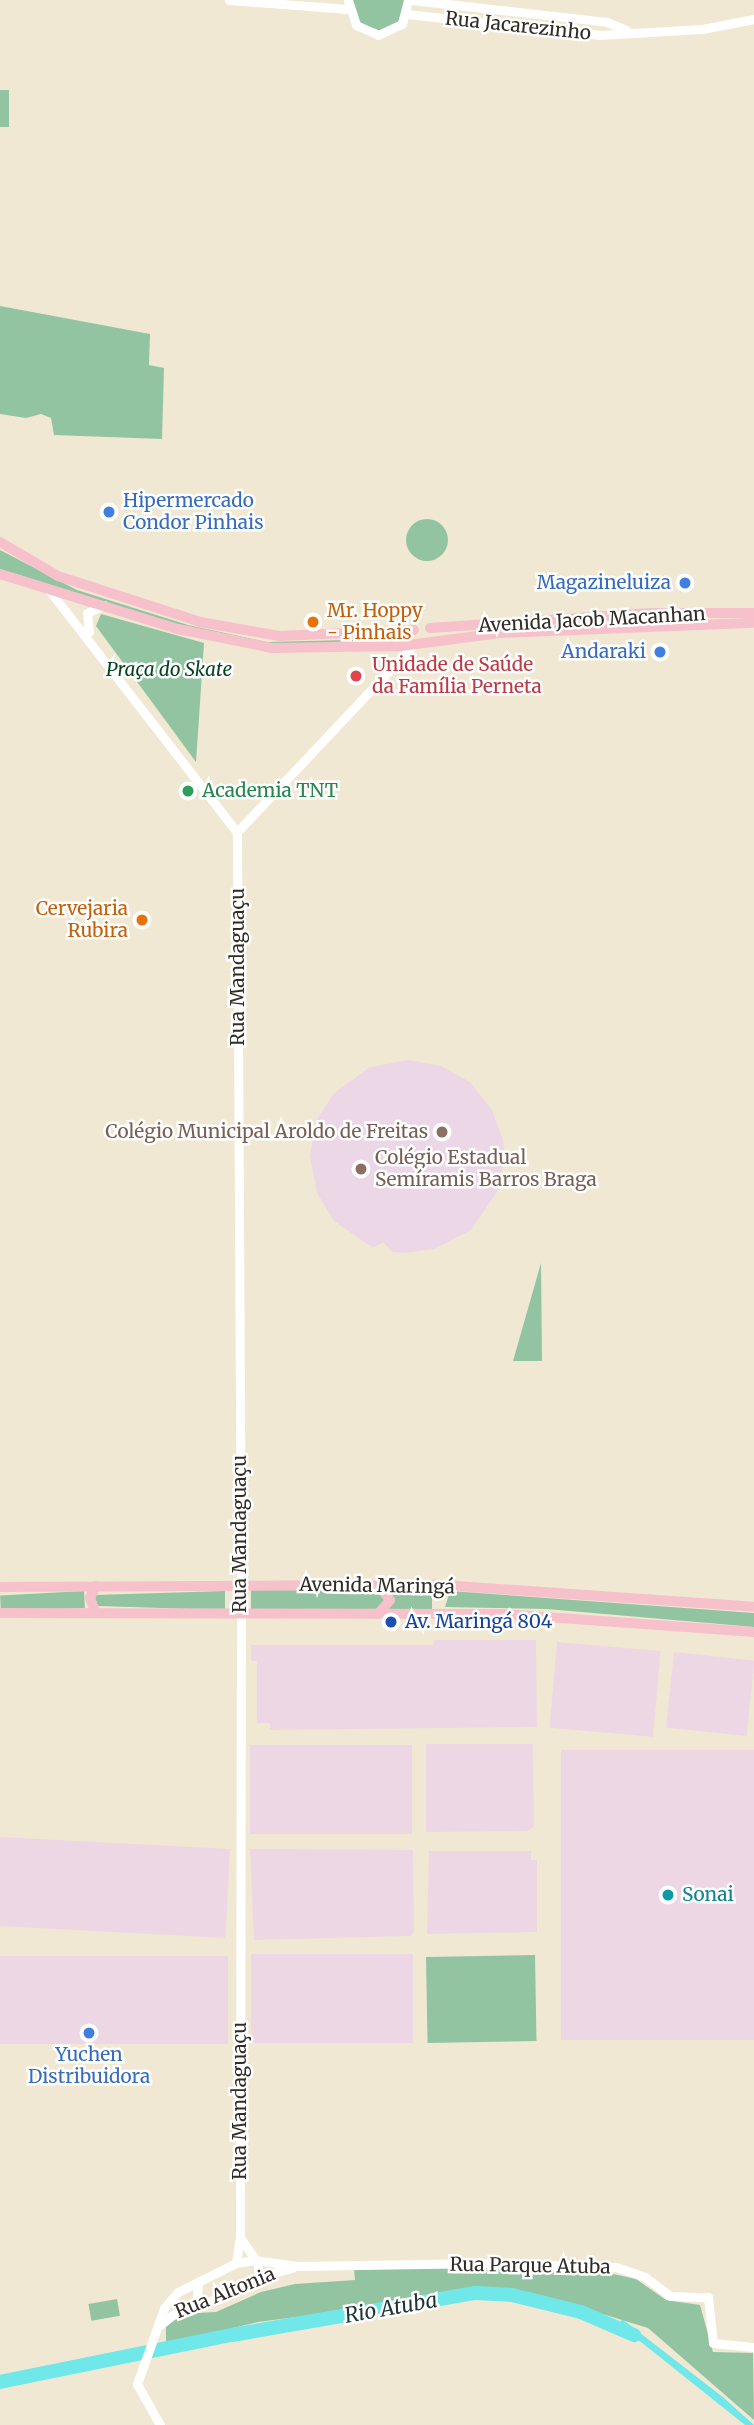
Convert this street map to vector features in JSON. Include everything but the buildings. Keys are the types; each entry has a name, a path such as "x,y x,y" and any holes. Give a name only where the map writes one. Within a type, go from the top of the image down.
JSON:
{"main road":[{"path":"0,542 58,576 200,622 279,636 414,630 423,625 431,634 417,642 388,645 286,649 248,645 0,575"},
{"name":"Avenida Jacob Macanhan","path":"431,634 650,613 754,613"},
{"name":"Avenida Jacob Macanhan","path":"431,634 754,624"},
{"path":"388,645 389,630"},
{"path":"414,630 417,642"},
{"path":"376,1615 386,1611 390,1600 387,1590 377,1585"},
{"name":"Avenida Maringá","path":"0,1587 377,1585 543,1591 754,1607"},
{"path":"96,1586 90,1601 96,1613"},
{"name":"Avenida Maringá","path":"0,1613 536,1615 754,1632"}],"street":[{"path":"229,0 348,5 359,28 378,35 397,29 407,13 410,0"},
{"name":"Rua Jacarezinho","path":"410,0 607,22 628,30"},
{"name":"Rua Jacarezinho","path":"407,13 598,35 628,30 702,29 754,19"},
{"path":"48,589 94,643 237,832 417,642"},
{"path":"94,643 85,618 104,605"},
{"name":"Rua Mandaguaçu","path":"236,2263 240,2237 241,1615 237,832"},
{"path":"240,2237 254,2260 258,2277"},
{"name":"Rua Altonia","path":"156,2329 168,2302 198,2281 236,2263 254,2260 297,2266"},
{"name":"Rua Parque Atuba","path":"297,2266 488,2263 616,2267 645,2277 670,2296 708,2297 713,2343 754,2347"},
{"name":"Rua Altonia","path":"156,2329 176,2310 205,2304 258,2277 297,2266"},
{"path":"198,2281 197,2293 205,2304"},
{"path":"156,2329 137,2384 160,2425"}],"shaded area":[{"path":"409,1060 441,1066 470,1082 492,1110 503,1140 504,1156 499,1189 471,1230 434,1249 405,1253 392,1252 383,1242 373,1248 334,1221 317,1193 310,1157 316,1121 334,1093 370,1067"},
{"path":"435,1640 536,1640 537,1727 270,1730 270,1723 257,1723 257,1661 251,1661 251,1645 433,1645"},
{"path":"557,1642 661,1651 653,1737 550,1728"},
{"path":"674,1652 754,1660 747,1736 666,1728"},
{"path":"426,1744 533,1744 534,1826 528,1831 426,1832"},
{"path":"250,1745 412,1745 412,1834 250,1834"},
{"path":"561,1750 754,1750 754,2040 561,2040"},
{"path":"0,1837 230,1849 225,1938 0,1926"},
{"path":"250,1849 413,1850 414,1932 410,1936 254,1940"},
{"path":"429,1851 531,1851 531,1860 537,1860 537,1932 427,1934"},
{"path":"251,1954 413,1954 413,2043 251,2043"},
{"path":"0,1956 228,1956 228,2044 0,2044"}],"green space":[{"path":"352,0 405,0 398,22 381,31 360,24"},
{"path":"0,90 9,90 9,127 0,127"},
{"path":"0,306 150,334 149,365 164,368 162,439 54,435 51,418 41,414 26,418 0,414"},
{"path":"427,519 442,525 448,540 442,555 427,561 412,555 406,540 412,525"},
{"path":"0,550 77,590 188,625 267,642 388,639 279,645 188,628 0,569"},
{"name":"Praça do Skate","path":"101,614 204,643 196,762 96,626"},
{"path":"541,1263 542,1361 513,1361"},
{"path":"251,1589 432,1589 432,1609 251,1609"},
{"path":"84,1591 85,1608 1,1612 0,1595"},
{"path":"225,1591 225,1610 98,1606 94,1595"},
{"path":"450,1591 754,1613 754,1627 547,1609 445,1607"},
{"path":"535,1955 537,2041 428,2043 426,1957"},
{"path":"480,2267 599,2271 636,2279 666,2300 700,2305 713,2352 753,2353 754,2420 648,2328 544,2296 465,2288 420,2301 258,2322 166,2344 166,2324 178,2314 216,2312 261,2292 295,2284 355,2280 354,2269"},
{"path":"117,2299 120,2316 91,2321 88,2304"}],"water":[{"path":"622,2319 724,2398 754,2425 745,2425 641,2342 617,2331"}],"waterway":[{"name":"Rio Atuba","path":"0,2382 232,2335 475,2293 512,2295 581,2312 634,2335"}],"place":[{"name":"Hipermercado Condor Pinhais","path":"109,512"},
{"name":"Magazineluiza","path":"685,583"},
{"name":"Mr. Hoppy - Pinhais","path":"313,622"},
{"name":"Andaraki","path":"660,652"},
{"name":"Unidade de Saúde da Família Perneta","path":"356,676"},
{"name":"Academia TNT","path":"188,791"},
{"name":"Cervejaria Rubira","path":"142,920"},
{"name":"Colégio Municipal Aroldo de Freitas","path":"442,1132"},
{"name":"Colégio Estadual Semíramis Barros Braga","path":"361,1169"},
{"name":"Av. Maringá 804","path":"391,1622"},
{"name":"Sonai","path":"668,1895"},
{"name":"Yuchen Distribuidora","path":"89,2033"}]}
